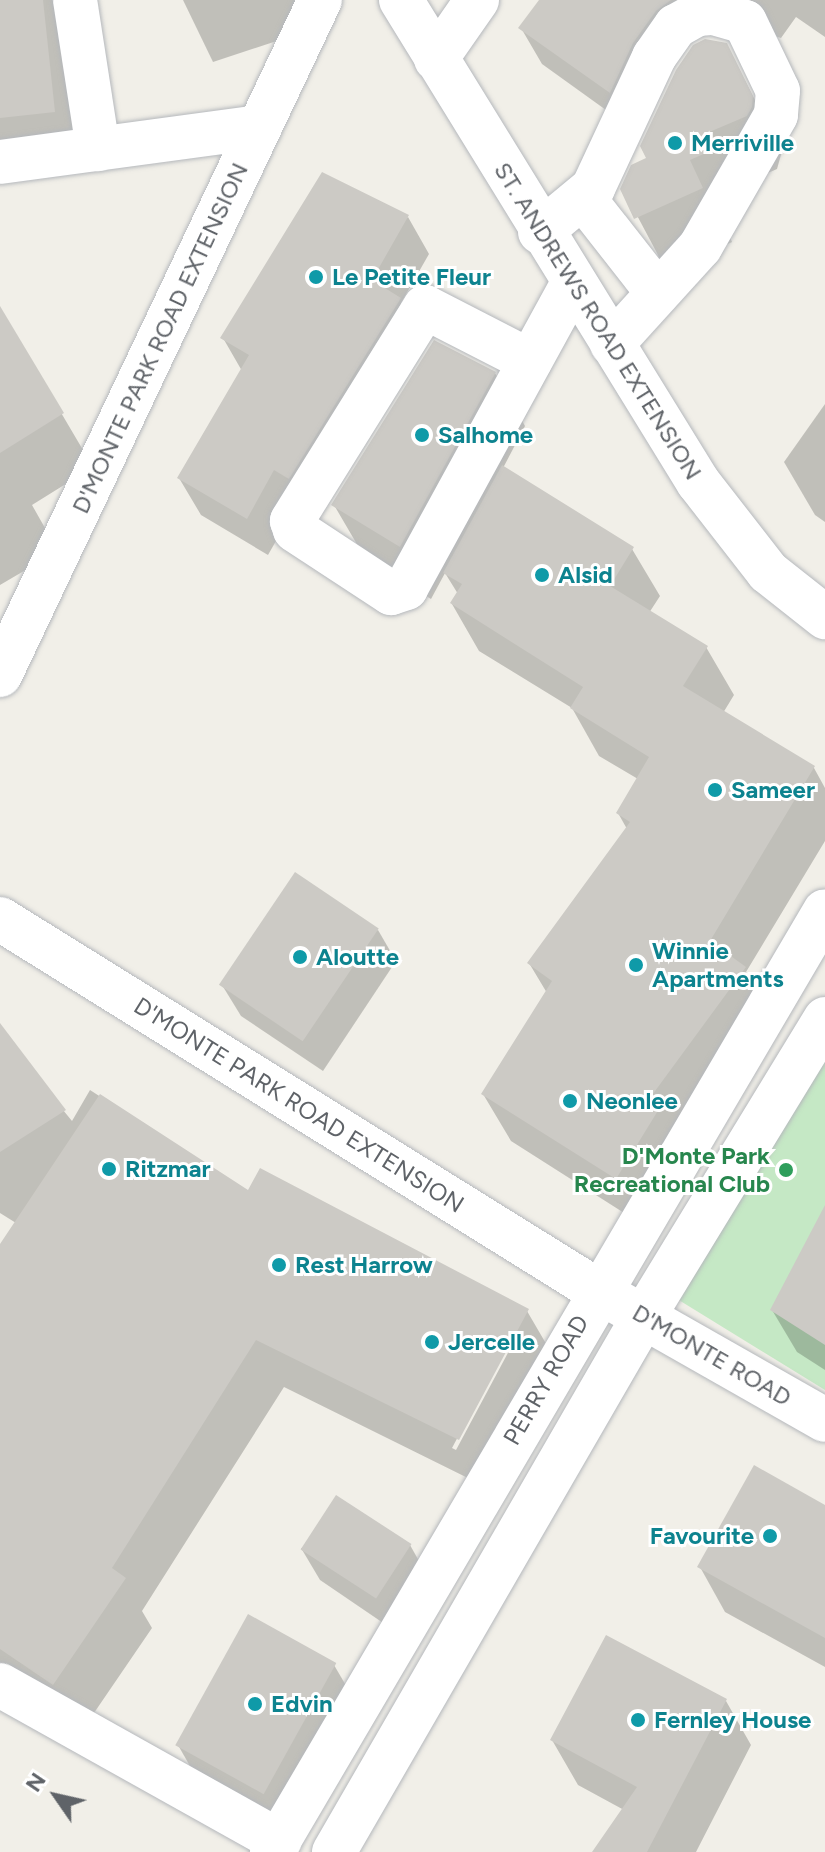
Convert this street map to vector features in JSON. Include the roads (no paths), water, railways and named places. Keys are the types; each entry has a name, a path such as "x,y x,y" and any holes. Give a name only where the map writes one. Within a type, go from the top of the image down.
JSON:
{"street":[{"path":"75,0 98,149"},
{"name":"D'MONTE PARK ROAD EXTENSION","path":"0,675 320,0"},
{"name":"ST. ANDREWS ROAD EXTENSION","path":"401,0 540,232 698,482 768,572 825,617"},
{"path":"436,59 477,0"},
{"path":"540,232 585,200 654,57 676,26 698,14 714,13 745,22 780,104 700,247 612,344"},
{"path":"0,162 260,127"},
{"path":"585,200 658,293"},
{"path":"530,361 425,307 292,521 295,530 391,593 406,588 573,283"},
{"name":"PERRY ROAD","path":"283,1848 598,1291 825,911"},
{"name":"D'MONTE PARK ROAD EXTENSION","path":"0,919 598,1291"},
{"path":"334,1852 644,1316 825,1019"},
{"name":"D'MONTE ROAD","path":"598,1291 825,1420"},
{"path":"0,1685 283,1848"}],"place":[{"name":"Merriville","path":"675,143"},
{"name":"Le Petite Fleur","path":"316,277"},
{"name":"Salhome","path":"422,435"},
{"name":"Alsid","path":"542,575"},
{"name":"Sameer","path":"715,790"},
{"name":"Aloutte","path":"300,957"},
{"name":"Winnie Apartments","path":"636,965"},
{"name":"Neonlee","path":"570,1101"},
{"name":"Ritzmar","path":"109,1169"},
{"name":"D'Monte Park Recreational Club","path":"786,1170"},
{"name":"Rest Harrow","path":"279,1265"},
{"name":"Jercelle","path":"432,1342"},
{"name":"Favourite","path":"770,1536"},
{"name":"Edvin","path":"255,1704"},
{"name":"Fernley House","path":"638,1720"}]}
